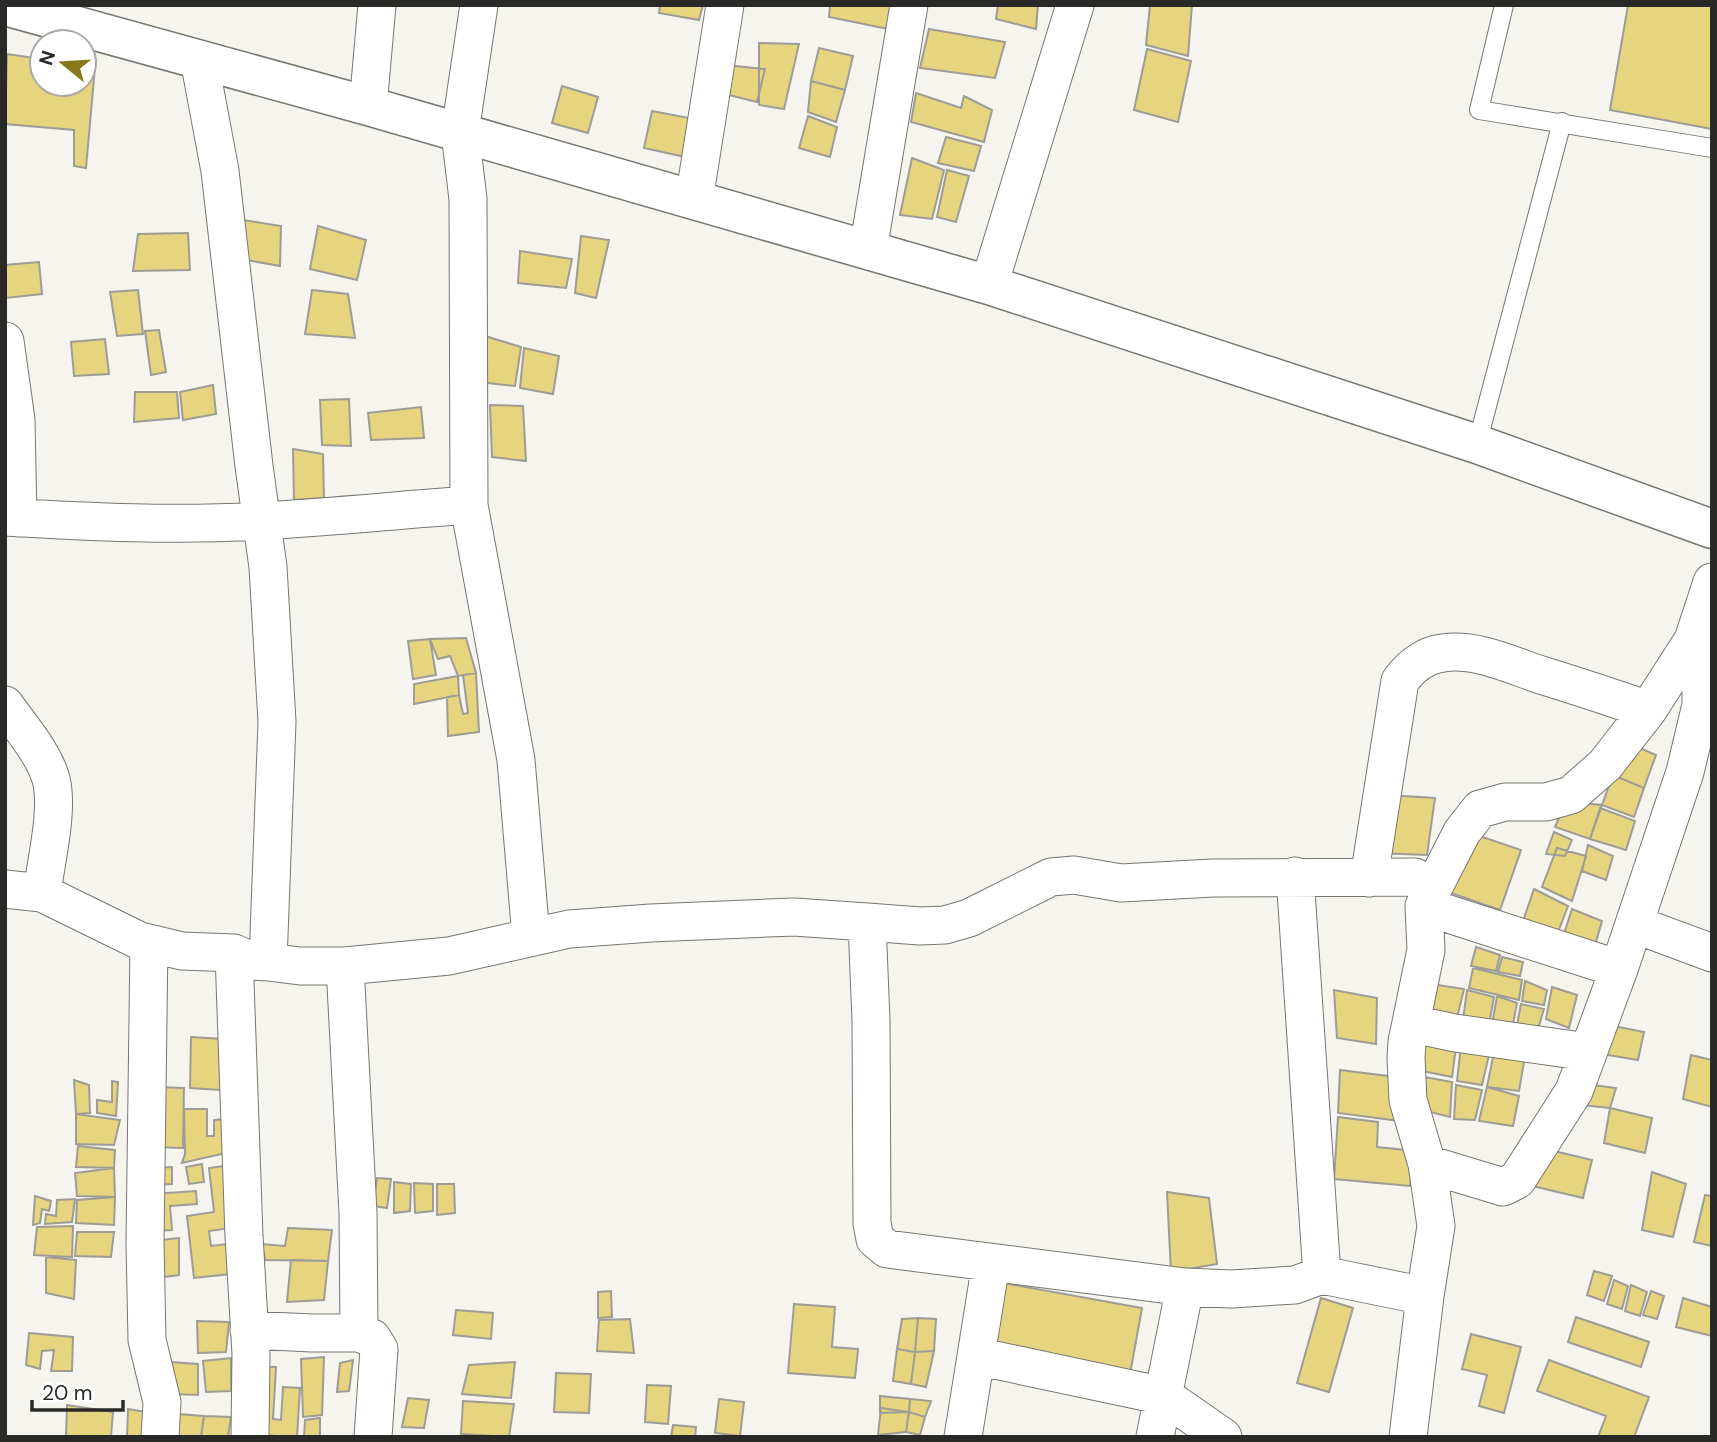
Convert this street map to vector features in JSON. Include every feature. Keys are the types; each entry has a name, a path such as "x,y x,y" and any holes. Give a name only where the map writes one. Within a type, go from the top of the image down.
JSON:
{"street":[{"path":"368,106 377,5"},
{"path":"479,5 460,132 468,199 468,505 516,760 531,937"},
{"path":"694,200 725,5"},
{"path":"868,250 909,5"},
{"path":"989,285 1075,5"},
{"path":"5,6 460,132 989,285 1477,444 1712,529"},
{"path":"199,59 220,171 260,521 268,567 276,722 251,957 244,1236 249,1330 250,1437"},
{"path":"5,341 16,419 12,517 154,523 260,521 468,505"},
{"path":"1408,1437 1436,1226 1427,1164 1408,1100 1406,1058 1426,950 1429,897 1462,832 1480,808 1505,802 1546,803 1571,795 1605,765 1648,710 1693,640 1712,582"},
{"path":"1427,1164 1503,1186 1517,1180 1574,1091 1619,969 1685,772 1701,705 1701,669 1693,640"},
{"path":"1369,878 1399,681 1406,672 1429,656 1465,652 1648,710"},
{"path":"5,705 42,758 51,778 55,802 42,893"},
{"path":"5,889 42,893 149,943 183,951 251,957 300,966 345,966 449,956 569,929 794,916 920,926 945,925 969,918 1051,877 1074,875 1121,883 1213,877 1415,877 1429,897 1619,969"},
{"path":"1295,876 1322,1275"},
{"path":"867,922 872,1021 872,1223 875,1239 887,1249 1185,1287 1231,1289 1295,1285 1322,1275 1425,1296"},
{"path":"1634,924 1712,953"},
{"path":"149,943 145,1271 147,1340 162,1402 160,1437"},
{"path":"345,966 358,1213 359,1333"},
{"path":"1413,1024 1455,1033 1588,1052"},
{"path":"963,1437 991,1263"},
{"path":"1155,1437 1185,1287"},
{"path":"249,1330 359,1333 372,1338 379,1349 373,1437"},
{"path":"976,1356 1164,1396 1223,1437"}],"lane":[{"path":"1504,5 1479,110 1712,148"},
{"path":"1477,444 1562,122"}],"building":[{"path":"660,5 703,5 699,20 659,13"},
{"path":"830,5 896,5 893,30 829,17"},
{"path":"998,5 1038,5 1036,29 996,19"},
{"path":"1150,5 1192,5 1188,56 1146,45"},
{"path":"1628,5 1712,5 1712,129 1610,110"},
{"path":"929,29 1005,42 995,78 920,68"},
{"path":"759,43 799,44 784,109 759,105"},
{"path":"819,48 853,56 845,90 811,81"},
{"path":"1147,49 1191,61 1178,122 1134,110"},
{"path":"7,54 28,57 28,98 92,98 86,168 74,166 74,130 5,124"},
{"path":"726,65 765,69 757,102 721,93"},
{"path":"811,81 845,90 836,122 808,112"},
{"path":"562,86 598,97 588,133 552,123"},
{"path":"916,93 961,108 964,96 992,110 984,142 911,122"},
{"path":"652,111 694,119 690,158 644,148"},
{"path":"808,116 837,127 830,157 799,148"},
{"path":"946,137 981,146 974,171 938,163"},
{"path":"912,158 944,170 932,219 900,215"},
{"path":"947,170 969,176 956,222 937,217"},
{"path":"231,218 281,226 280,266 235,258"},
{"path":"318,226 366,240 357,280 310,269"},
{"path":"188,233 190,270 133,271 138,234"},
{"path":"581,236 609,240 596,298 575,293"},
{"path":"520,251 572,259 566,288 518,283"},
{"path":"39,262 42,294 5,298 5,265"},
{"path":"138,290 143,334 117,336 110,292"},
{"path":"312,290 348,294 355,338 305,334"},
{"path":"159,330 166,372 151,375 145,331"},
{"path":"485,336 521,347 515,386 479,382"},
{"path":"105,339 109,374 74,376 71,342"},
{"path":"524,348 559,356 553,394 520,388"},
{"path":"213,385 216,414 183,420 180,392"},
{"path":"135,392 177,392 179,418 134,422"},
{"path":"349,399 351,446 322,445 320,400"},
{"path":"490,405 523,406 526,461 492,457"},
{"path":"421,407 424,438 371,440 368,413"},
{"path":"293,449 323,454 324,498 294,500"},
{"path":"466,638 476,673 458,676 450,656 438,659 430,639"},
{"path":"430,639 436,675 413,679 408,641"},
{"path":"476,673 479,732 448,736 447,697 459,695 463,714 468,713 463,675"},
{"path":"458,676 459,695 414,704 414,684"},
{"path":"1624,741 1656,755 1644,788 1613,775"},
{"path":"1613,775 1644,788 1634,817 1602,805"},
{"path":"1387,795 1435,798 1427,855 1377,853"},
{"path":"1566,802 1602,805 1590,839 1555,827"},
{"path":"1600,808 1635,821 1626,850 1590,839"},
{"path":"1468,832 1521,850 1500,910 1448,892"},
{"path":"1554,832 1572,840 1565,856 1546,854"},
{"path":"1588,845 1613,856 1606,880 1582,871"},
{"path":"1557,848 1586,856 1572,901 1542,887"},
{"path":"1534,889 1568,906 1555,940 1521,927"},
{"path":"1572,909 1602,921 1593,952 1561,943"},
{"path":"1476,947 1500,955 1496,971 1471,966"},
{"path":"1502,957 1523,962 1520,976 1498,972"},
{"path":"1473,968 1522,980 1519,1000 1469,988"},
{"path":"1525,981 1547,990 1544,1005 1522,1001"},
{"path":"1425,983 1464,989 1455,1026 1420,1020"},
{"path":"1552,987 1577,995 1569,1028 1546,1019"},
{"path":"1334,990 1377,998 1376,1044 1337,1038"},
{"path":"1467,990 1494,997 1488,1030 1462,1027"},
{"path":"1497,996 1517,1003 1511,1035 1491,1031"},
{"path":"1521,1004 1544,1009 1535,1039 1515,1035"},
{"path":"1604,1024 1644,1032 1638,1060 1596,1053"},
{"path":"191,1037 224,1039 221,1090 190,1088"},
{"path":"1422,1039 1456,1047 1452,1077 1422,1071"},
{"path":"1461,1046 1489,1055 1482,1085 1457,1081"},
{"path":"1494,1052 1525,1056 1519,1091 1487,1087"},
{"path":"1691,1055 1712,1060 1712,1107 1683,1099"},
{"path":"1340,1070 1396,1077 1400,1121 1338,1113"},
{"path":"1419,1076 1452,1082 1450,1117 1418,1109"},
{"path":"74,1080 89,1085 90,1113 76,1114"},
{"path":"112,1081 118,1082 116,1116 97,1113 97,1100 112,1102"},
{"path":"1585,1084 1616,1088 1610,1108 1581,1105"},
{"path":"1456,1085 1482,1090 1475,1120 1454,1119"},
{"path":"155,1087 184,1088 183,1148 153,1147"},
{"path":"1487,1087 1519,1096 1513,1126 1479,1121"},
{"path":"1610,1108 1652,1118 1645,1153 1604,1143"},
{"path":"184,1109 207,1109 207,1136 214,1136 214,1120 225,1119 226,1153 182,1163 185,1154"},
{"path":"76,1114 120,1120 114,1145 76,1144"},
{"path":"1338,1117 1378,1122 1377,1147 1415,1151 1410,1186 1334,1179"},
{"path":"78,1146 115,1150 114,1168 76,1167"},
{"path":"1537,1147 1592,1160 1583,1198 1528,1185"},
{"path":"202,1164 204,1182 189,1184 186,1167"},
{"path":"224,1166 231,1228 209,1231 211,1246 236,1243 240,1273 194,1278 187,1216 214,1212 209,1168"},
{"path":"172,1167 172,1184 153,1185 153,1168"},
{"path":"114,1168 115,1197 77,1196 75,1173"},
{"path":"1652,1172 1686,1184 1673,1237 1642,1230"},
{"path":"377,1178 391,1179 387,1208 373,1206"},
{"path":"394,1182 411,1184 410,1211 394,1213"},
{"path":"414,1183 433,1184 433,1211 415,1213"},
{"path":"437,1184 454,1184 455,1213 437,1215"},
{"path":"196,1191 197,1204 170,1206 172,1230 154,1231 151,1194"},
{"path":"1167,1192 1209,1198 1217,1264 1171,1272"},
{"path":"1705,1195 1712,1196 1712,1246 1694,1242"},
{"path":"35,1196 51,1201 49,1211 42,1209 40,1223 33,1225"},
{"path":"115,1197 114,1225 76,1223 77,1200"},
{"path":"75,1199 72,1222 45,1224 46,1214 56,1216 57,1200"},
{"path":"73,1226 72,1257 34,1255 37,1227"},
{"path":"288,1228 332,1230 328,1261 265,1260 262,1244 285,1246"},
{"path":"77,1232 114,1232 111,1257 75,1256"},
{"path":"179,1238 179,1275 148,1279 151,1241"},
{"path":"46,1257 76,1260 74,1299 46,1293"},
{"path":"291,1260 328,1261 324,1300 287,1302"},
{"path":"1594,1271 1612,1276 1604,1301 1587,1295"},
{"path":"1614,1280 1628,1286 1622,1309 1607,1304"},
{"path":"998,1282 1142,1308 1130,1374 987,1348"},
{"path":"1631,1285 1647,1292 1640,1316 1625,1311"},
{"path":"611,1291 612,1317 598,1318 598,1292"},
{"path":"1651,1291 1664,1296 1657,1319 1643,1315"},
{"path":"1321,1298 1353,1308 1329,1392 1297,1383"},
{"path":"1683,1298 1712,1307 1712,1336 1676,1327"},
{"path":"794,1304 835,1307 832,1347 858,1349 855,1378 788,1373"},
{"path":"456,1310 493,1313 491,1339 453,1335"},
{"path":"1576,1317 1649,1342 1641,1367 1568,1342"},
{"path":"918,1318 915,1352 897,1349 902,1319"},
{"path":"918,1318 936,1319 934,1351 915,1352"},
{"path":"630,1319 634,1353 597,1351 599,1320"},
{"path":"197,1321 229,1322 226,1352 198,1353"},
{"path":"29,1333 73,1337 72,1371 51,1371 54,1350 42,1351 40,1369 26,1365"},
{"path":"1471,1334 1521,1347 1504,1413 1479,1406 1487,1375 1462,1369"},
{"path":"897,1349 915,1352 911,1384 893,1381"},
{"path":"934,1351 926,1387 911,1384 915,1352"},
{"path":"324,1357 322,1415 303,1417 301,1359"},
{"path":"231,1358 231,1391 206,1392 203,1361"},
{"path":"353,1360 349,1391 337,1392 340,1363"},
{"path":"1549,1360 1649,1397 1634,1437 1598,1437 1606,1416 1537,1391"},
{"path":"171,1362 198,1364 198,1395 173,1394"},
{"path":"515,1362 511,1398 462,1394 469,1365"},
{"path":"263,1367 276,1367 273,1419 281,1420 283,1387 300,1388 297,1437 259,1435"},
{"path":"556,1373 591,1374 589,1413 554,1412"},
{"path":"647,1385 671,1386 668,1424 645,1422"},
{"path":"880,1396 910,1399 909,1412 880,1413"},
{"path":"408,1398 429,1400 424,1428 402,1427"},
{"path":"719,1399 744,1402 740,1436 715,1433"},
{"path":"910,1399 931,1401 925,1417 909,1412"},
{"path":"463,1401 514,1404 509,1437 461,1434"},
{"path":"67,1405 113,1412 111,1437 66,1437"},
{"path":"881,1408 909,1412 906,1432 878,1435"},
{"path":"128,1409 158,1414 156,1437 127,1437"},
{"path":"909,1412 925,1417 920,1435 906,1432"},
{"path":"164,1413 204,1416 201,1437 163,1437"},
{"path":"204,1416 231,1417 228,1437 201,1437"},
{"path":"320,1418 320,1437 304,1437 305,1420"},
{"path":"673,1425 696,1427 695,1437 671,1437"}]}
